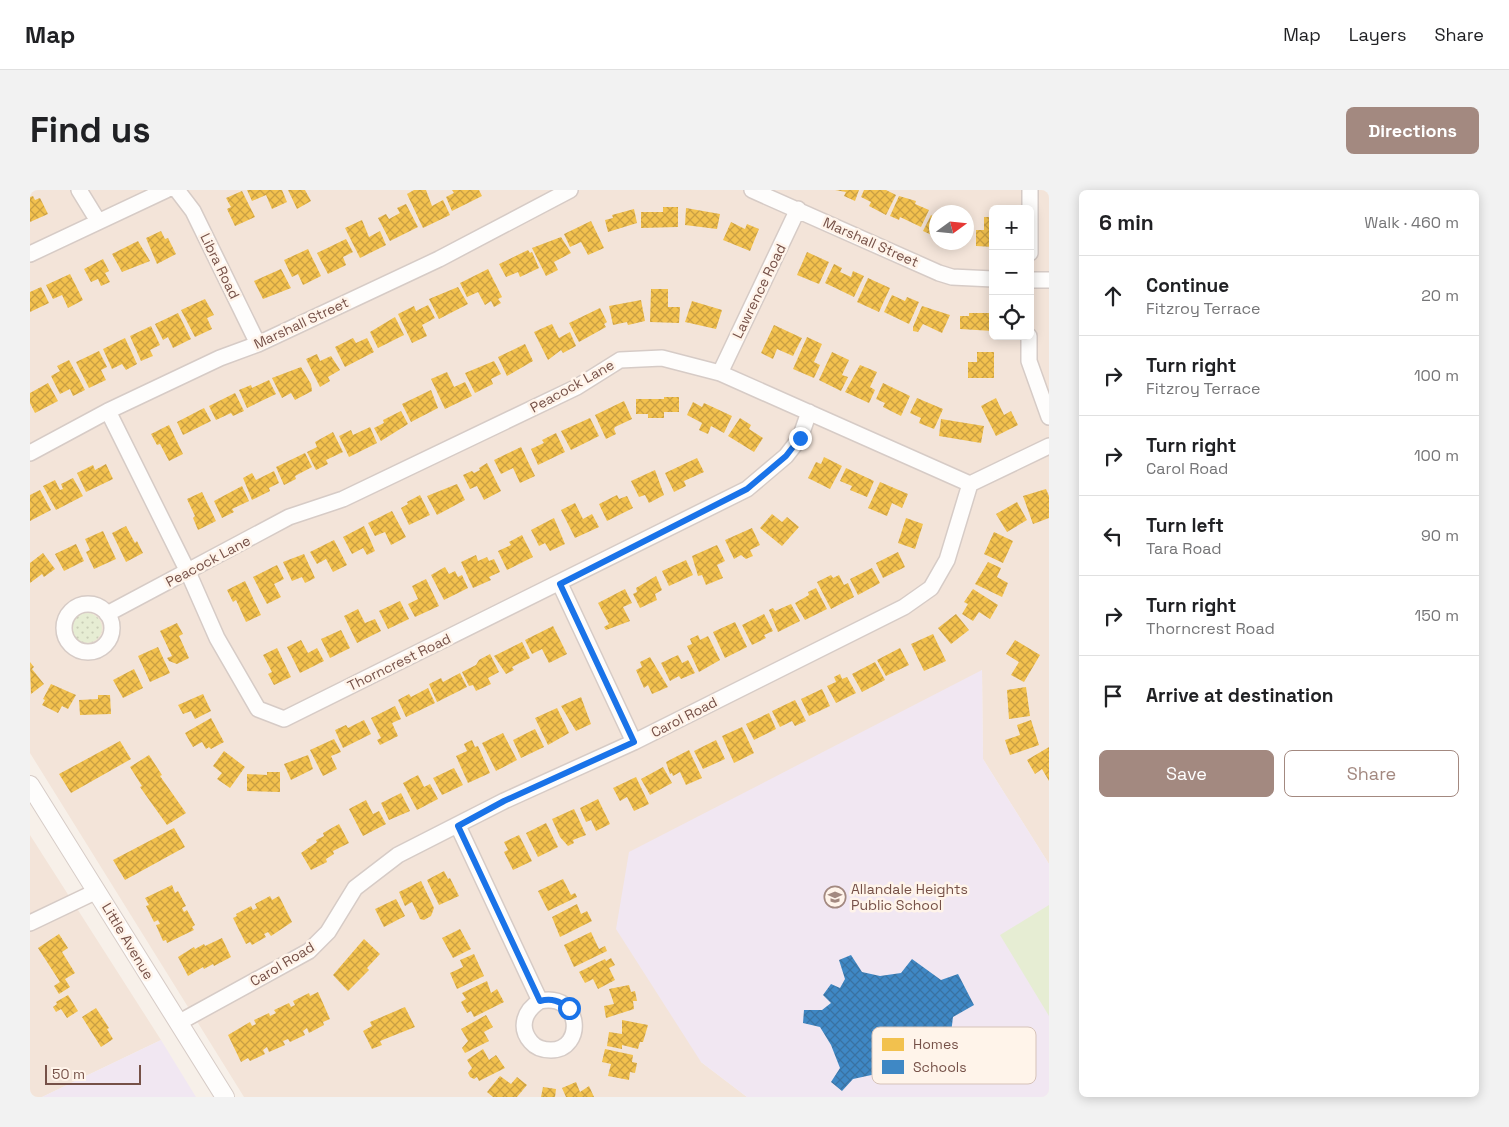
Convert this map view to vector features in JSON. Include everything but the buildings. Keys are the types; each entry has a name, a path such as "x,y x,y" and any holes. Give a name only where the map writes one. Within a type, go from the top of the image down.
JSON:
{"street":[{"path":"79,190 98,221"},
{"path":"30,254 166,190"},
{"name":"Libra Road","path":"177,190 193,211 258,344"},
{"name":"Marshall Street","path":"30,453 108,411 220,358 258,344 439,259 568,190"},
{"name":"Marshall Street","path":"752,190 939,273 952,277 989,279"},
{"path":"1030,190 1030,250"},
{"name":"Lawrence Road","path":"720,373 798,210"},
{"path":"1034,280 1049,280"},
{"path":"1029,340 1029,361 1049,417"},
{"name":"Peacock Lane","path":"107,614 289,517 343,499 577,387 620,360 662,358 720,373 970,484"},
{"name":"Thorncrest Road","path":"108,411 188,572 217,638 258,709 284,718 560,584 747,489 786,456 800,438 809,412"},
{"path":"970,484 1049,446"},
{"name":"Carol Road","path":"178,1023 309,951 328,932 354,888 398,855 504,801 634,742 904,607 931,588 948,560 970,484"},
{"path":"560,584 634,742"},
{"name":"Little Avenue","path":"30,785 225,1097"},
{"path":"458,826 540,1001"},
{"path":"30,923 97,891"}],"shaded area":[{"path":"30,190 1049,190 1049,864 983,759 982,670 701,1062 747,1097 244,1097 30,753"},
{"name":"Allandale Heights Public School","path":"982,670 983,759 1049,864 1049,1097 747,1097 701,1062 616,929 629,852"},
{"path":"30,835 161,1040 42,1097 30,1097"},
{"path":"161,1040 196,1097 42,1097"}],"green space":[{"path":"87,613 98,617 102,628 98,639 87,643 76,639 72,628 76,617"},
{"path":"1049,905 1049,1016 1000,935"}],"place":[{"name":"Allandale Heights Public School","path":"835,897"}],"route":[{"path":"569,1008 559,1001 548,999 540,1001 458,826 504,801 634,742 560,584 747,489 786,456 800,438"}]}
